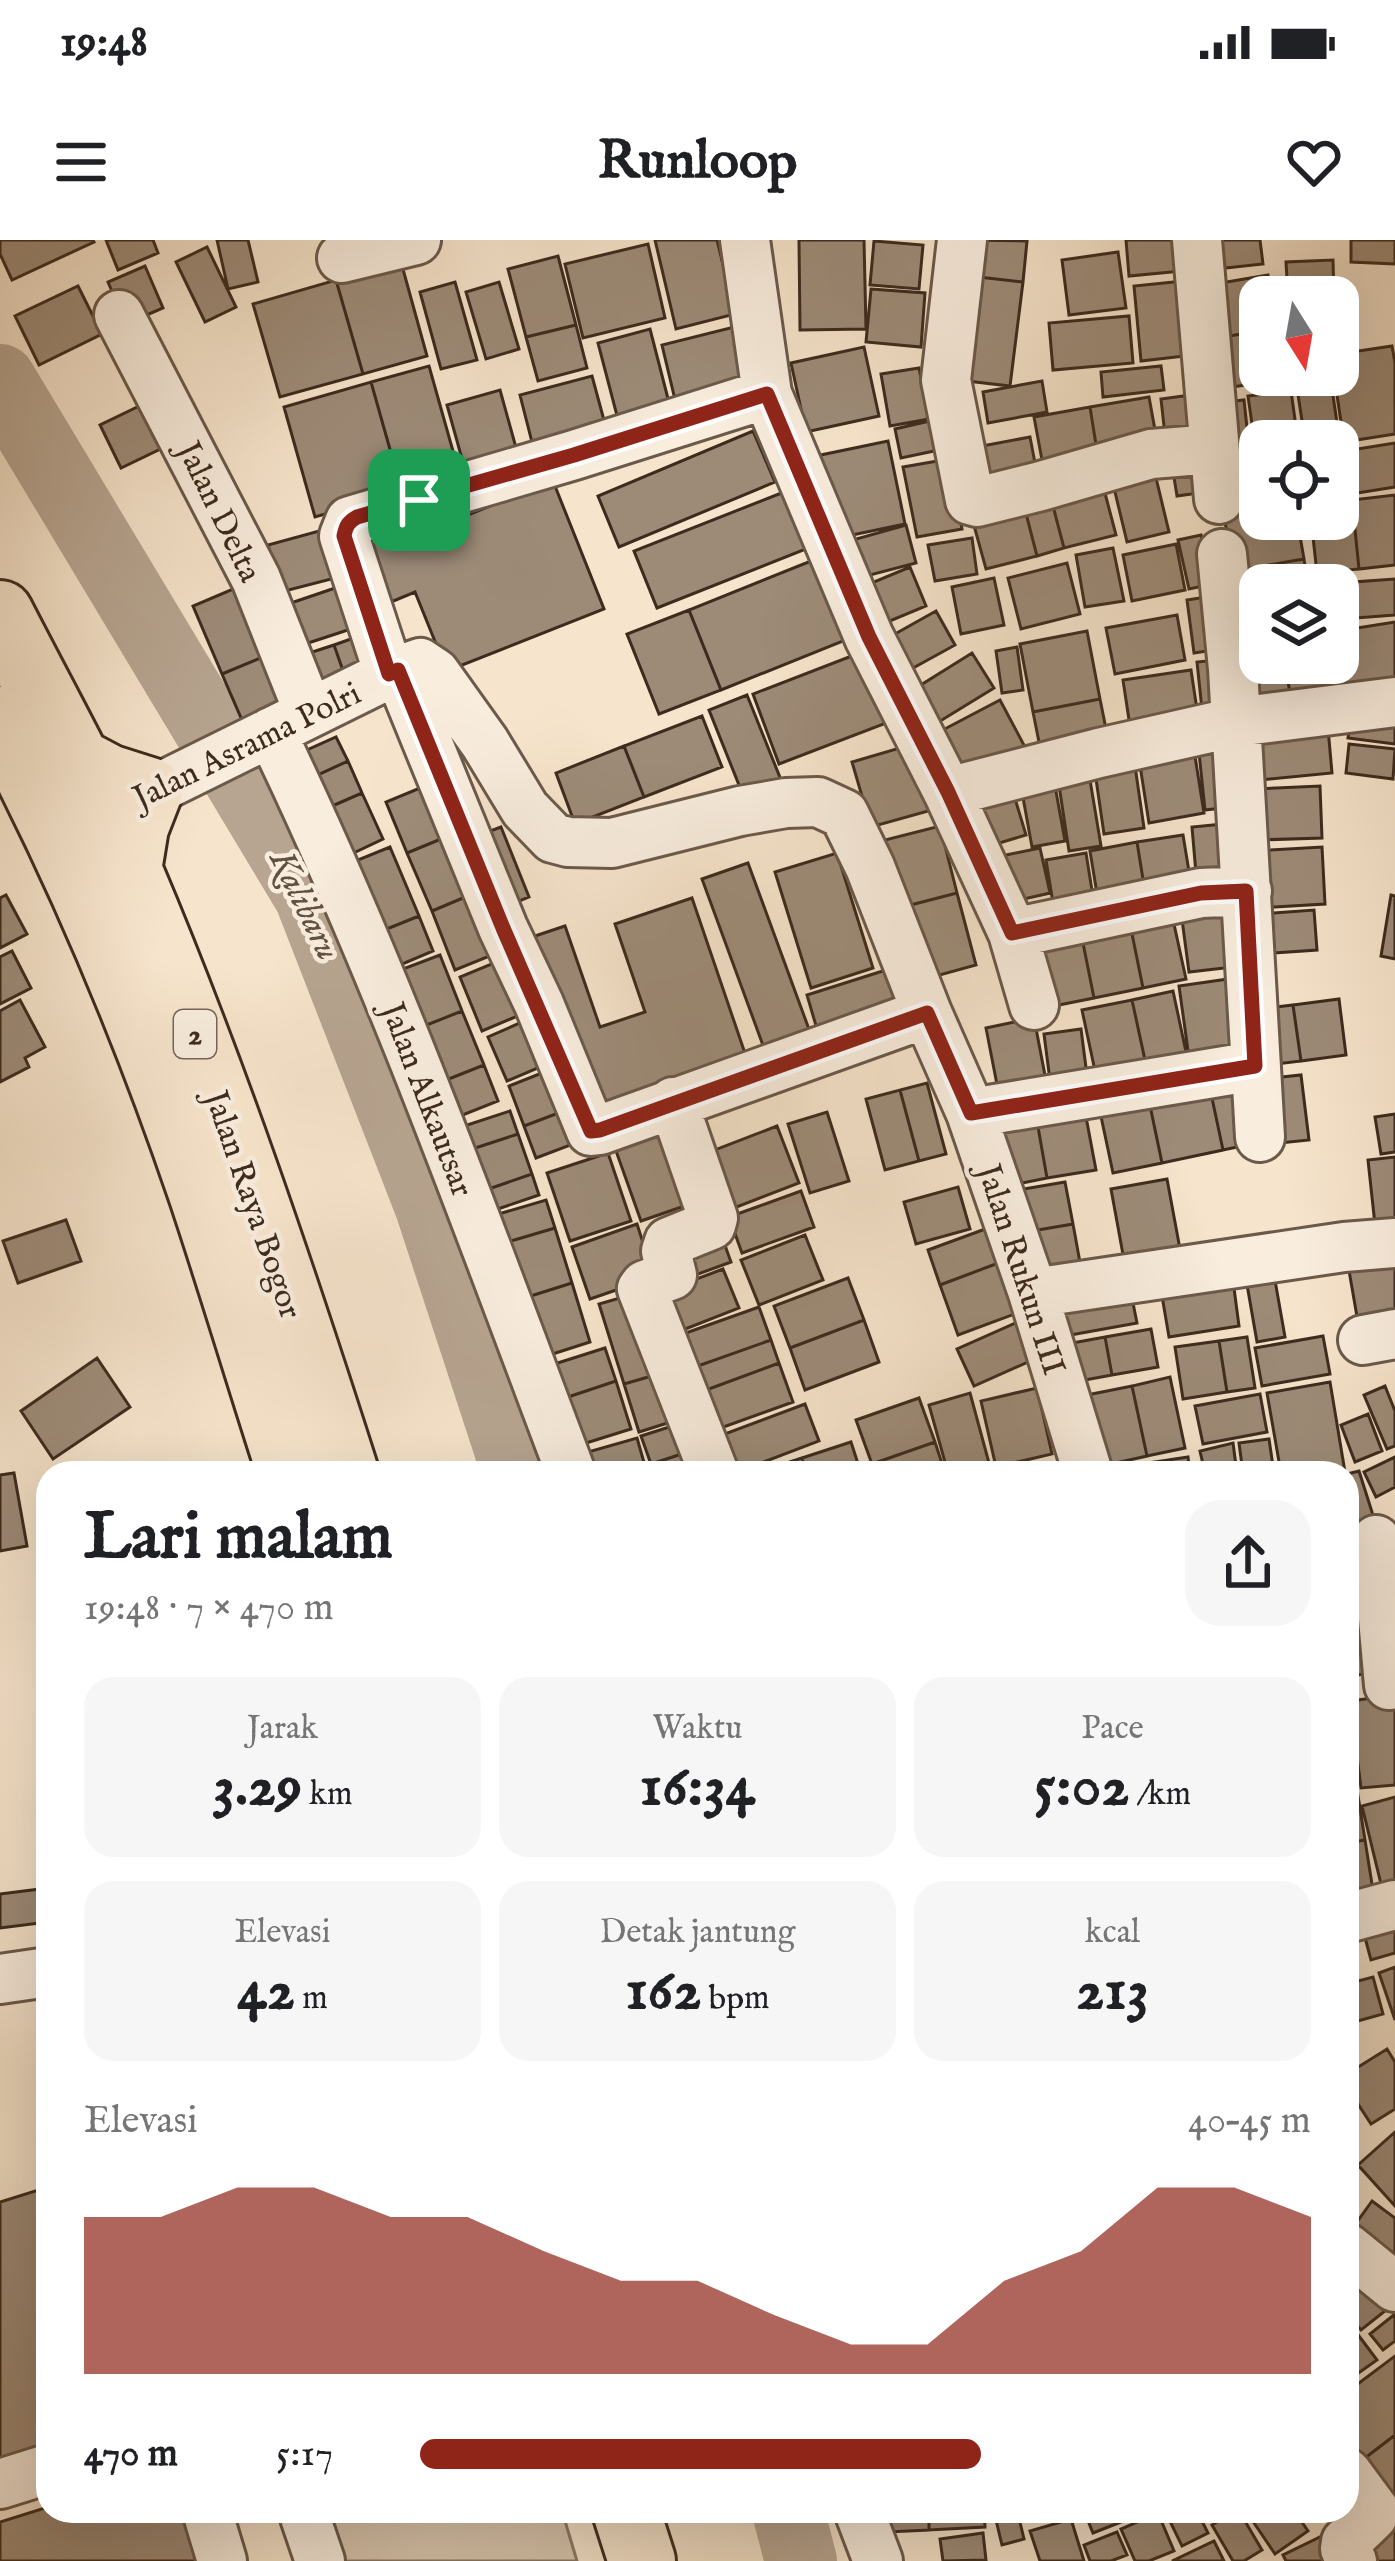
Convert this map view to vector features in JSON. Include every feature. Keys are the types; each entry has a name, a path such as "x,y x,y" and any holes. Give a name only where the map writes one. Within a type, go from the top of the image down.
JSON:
{"highway":[{"name":"Jalan Raya Bogor","path":"0,614 74,760 126,818 341,1461"},
{"name":"Jalan Raya Bogor","path":"3,734 126,818"},
{"name":"Jalan Raya Bogor","path":"126,818 113,959 202,1191 287,1461"}],"street":[{"path":"342,258 414,240"},
{"path":"745,240 767,394 869,637 948,792 1012,933 1034,1005"},
{"path":"962,240 946,380 970,500 1041,487 1151,454 1214,449"},
{"path":"1197,240 1219,499"},
{"name":"Jalan Delta","path":"119,315 256,579 274,730"},
{"path":"767,394 357,517 344,536 407,672 593,1132 927,1013"},
{"path":"1222,554 1260,1137"},
{"name":"Jalan Asrama Polri","path":"126,818 274,730 407,672"},
{"name":"Jalan Rukun III","path":"407,672 484,743 525,809 553,838 612,843 786,803 818,802 844,814 971,1113 1084,1461"},
{"path":"948,792 1236,722 1395,702"},
{"name":"Jalan Alkautsar","path":"274,730 380,974 567,1461"},
{"path":"1012,933 1201,893 1246,891"},
{"path":"971,1113 1255,1066"},
{"path":"673,1102 713,1218 711,1225 669,1242 666,1251 672,1275 642,1289 709,1461"},
{"path":"1033,1293 1395,1243"},
{"path":"1376,1540 1377,1686"},
{"path":"1359,1915 1395,1905"},
{"path":"0,1978 36,1974"},
{"path":"1359,2258 1395,2287"},
{"path":"0,2484 36,2473"},
{"path":"1352,2561 1346,2542 1375,2511 1359,2489"},
{"path":"211,2523 222,2561"},
{"path":"307,2523 320,2561"},
{"path":"864,2523 878,2561"}],"shaded area":[{"path":"334,2523 566,2523 577,2561 345,2561"}],"building":[{"path":"0,240 94,242 12,280 0,254"},
{"path":"106,240 153,240 158,253 118,270"},
{"path":"217,240 248,240 258,282 228,289"},
{"path":"655,240 717,240 735,314 676,329"},
{"path":"799,240 864,240 866,329 800,330"},
{"path":"965,240 1027,241 1023,282 961,275"},
{"path":"1126,240 1190,240 1193,270 1129,276"},
{"path":"1204,240 1260,240 1263,264 1207,270"},
{"path":"1351,240 1395,240 1395,264 1351,262"},
{"path":"874,241 923,245 919,289 870,285"},
{"path":"648,244 665,318 583,338 565,264"},
{"path":"207,247 236,307 205,322 176,262"},
{"path":"1118,252 1126,308 1069,315 1062,260"},
{"path":"558,256 576,325 526,337 508,269"},
{"path":"1333,260 1333,276 1287,276 1286,262"},
{"path":"401,262 427,356 363,374 336,280"},
{"path":"145,266 163,308 126,324 108,282"},
{"path":"961,275 1023,282 1010,386 949,379"},
{"path":"336,280 363,374 280,397 253,304"},
{"path":"1194,280 1202,354 1141,361 1134,286"},
{"path":"1239,280 1239,334 1223,337 1215,284"},
{"path":"455,282 477,360 441,369 420,292"},
{"path":"499,282 519,349 486,359 466,292"},
{"path":"78,286 102,334 39,365 15,316"},
{"path":"871,289 925,293 921,347 866,342"},
{"path":"1129,316 1133,363 1053,370 1049,323"},
{"path":"576,325 587,368 538,381 526,337"},
{"path":"742,325 758,387 677,408 662,345"},
{"path":"650,329 673,418 621,431 598,343"},
{"path":"1239,334 1239,386 1232,387 1223,337"},
{"path":"1392,346 1395,434 1359,440 1359,420 1341,420 1337,396 1359,396 1359,351"},
{"path":"864,347 879,416 806,432 791,363"},
{"path":"429,366 460,476 402,492 371,382"},
{"path":"1161,366 1164,390 1103,397 1101,372"},
{"path":"919,368 929,419 890,426 881,374"},
{"path":"592,376 608,435 535,454 520,395"},
{"path":"1042,381 1047,412 988,423 983,392"},
{"path":"371,382 402,492 315,517 284,407"},
{"path":"500,390 520,462 467,477 447,405"},
{"path":"1198,394 1202,430 1165,435 1161,399"},
{"path":"1248,396 1292,396 1295,420 1251,420"},
{"path":"1298,396 1333,396 1337,420 1302,420"},
{"path":"1149,397 1157,441 1097,451 1090,407"},
{"path":"156,398 177,441 121,468 100,425"},
{"path":"1244,400 1246,420 1239,420 1239,458 1222,460 1215,403"},
{"path":"1090,407 1097,451 1042,460 1034,417"},
{"path":"947,417 953,447 901,458 895,429"},
{"path":"753,431 775,482 619,547 598,496"},
{"path":"1030,437 1039,484 970,498 961,450"},
{"path":"888,441 905,524 833,539 816,456"},
{"path":"1395,443 1395,487 1359,493 1359,449"},
{"path":"1151,457 1169,532 1127,542 1109,467"},
{"path":"1239,458 1239,502 1227,503 1222,460"},
{"path":"949,459 962,529 917,537 903,467"},
{"path":"1209,466 1213,491 1177,496 1173,471"},
{"path":"1101,478 1116,535 1064,548 1049,491"},
{"path":"553,481 604,609 447,671 415,592 379,607 350,534 406,512 415,536"},
{"path":"1049,491 1064,548 1037,556 1022,498"},
{"path":"784,492 806,549 657,608 634,551"},
{"path":"1395,495 1395,565 1359,569 1359,499"},
{"path":"1022,498 1037,556 986,569 970,511"},
{"path":"1239,512 1239,540 1301,540 1304,559 1239,564 1239,570 1233,571 1224,515"},
{"path":"906,525 916,563 851,580 842,543"},
{"path":"330,528 343,576 281,592 268,545"},
{"path":"1201,535 1212,584 1189,589 1178,540"},
{"path":"972,538 977,574 935,581 928,545"},
{"path":"1313,540 1356,540 1358,564 1316,564"},
{"path":"1176,544 1185,590 1132,601 1123,555"},
{"path":"1113,548 1124,601 1085,607 1076,555"},
{"path":"821,557 853,637 721,690 689,610"},
{"path":"1067,563 1080,614 1021,629 1008,578"},
{"path":"910,567 926,606 873,628 857,589"},
{"path":"1239,570 1239,608 1233,571"},
{"path":"994,578 1004,625 961,634 952,587"},
{"path":"1395,579 1395,615 1359,618 1359,582"},
{"path":"245,584 275,652 222,674 193,606"},
{"path":"347,584 360,626 299,646 285,605"},
{"path":"1219,595 1226,648 1194,653 1187,600"},
{"path":"689,610 721,690 659,714 627,634"},
{"path":"936,611 955,645 904,673 886,639"},
{"path":"1177,615 1185,660 1115,674 1106,628"},
{"path":"1395,622 1395,687 1339,696 1337,684 1359,684 1359,628"},
{"path":"1087,631 1100,699 1033,712 1020,644"},
{"path":"365,634 378,672 347,682 334,645"},
{"path":"334,645 347,682 309,695 297,657"},
{"path":"1017,647 1023,690 1002,693 996,651"},
{"path":"275,652 298,704 245,727 222,674"},
{"path":"862,652 889,722 779,764 753,694"},
{"path":"972,653 994,688 937,723 916,688"},
{"path":"1227,659 1234,715 1203,719 1197,662"},
{"path":"1191,670 1199,723 1131,733 1123,680"},
{"path":"1246,684 1288,684 1293,710 1252,718"},
{"path":"1288,684 1328,684 1332,703 1293,710"},
{"path":"747,695 781,780 743,795 709,710"},
{"path":"1100,699 1108,739 1041,752 1033,712"},
{"path":"1000,700 1025,747 962,779 937,733"},
{"path":"1352,709 1395,713 1395,744 1348,738"},
{"path":"702,716 722,767 644,797 624,746"},
{"path":"1327,717 1332,773 1260,780 1255,725"},
{"path":"336,737 348,761 309,779 298,754"},
{"path":"1231,739 1239,806 1205,810 1198,743"},
{"path":"920,742 939,808 871,827 852,762"},
{"path":"1349,744 1395,749 1393,779 1346,773"},
{"path":"624,746 644,797 575,824 556,773"},
{"path":"1194,750 1204,813 1149,823 1139,759"},
{"path":"348,761 362,793 323,810 309,779"},
{"path":"1135,766 1144,828 1104,834 1095,772"},
{"path":"1089,774 1101,846 1069,851 1058,779"},
{"path":"1053,775 1065,841 1032,847 1020,781"},
{"path":"437,781 458,832 407,853 386,802"},
{"path":"1320,786 1322,838 1258,840 1256,789"},
{"path":"1013,792 1026,835 983,848 970,805"},
{"path":"362,793 383,839 345,857 323,810"},
{"path":"1234,823 1239,881 1197,885 1192,827"},
{"path":"940,826 957,893 899,908 881,841"},
{"path":"501,827 529,897 502,908 474,837"},
{"path":"458,832 482,890 432,911 407,853"},
{"path":"1183,835 1192,890 1146,898 1137,842"},
{"path":"1137,842 1146,898 1099,906 1090,851"},
{"path":"390,847 419,916 372,935 343,866"},
{"path":"1322,847 1325,904 1259,908 1255,851"},
{"path":"1040,848 1050,893 1002,904 992,858"},
{"path":"837,853 873,968 811,988 775,872"},
{"path":"1086,853 1094,903 1054,909 1046,860"},
{"path":"748,863 810,1032 764,1048 702,879"},
{"path":"482,890 507,949 455,970 432,911"},
{"path":"957,893 976,965 918,981 899,908"},
{"path":"6,895 27,934 0,948 0,898"},
{"path":"1391,895 1395,896 1395,959 1381,956"},
{"path":"692,898 750,1068 595,1121 532,937 565,926 600,1027 645,1012 615,924"},
{"path":"1234,905 1242,966 1189,972 1181,912"},
{"path":"1314,910 1317,950 1261,954 1259,914"},
{"path":"1172,915 1186,979 1143,988 1130,924"},
{"path":"419,916 433,951 386,971 372,935"},
{"path":"1130,924 1143,988 1094,998 1081,933"},
{"path":"1081,933 1094,998 1049,1007 1036,943"},
{"path":"12,951 31,988 0,1004 0,957"},
{"path":"440,955 462,1011 409,1032 387,975"},
{"path":"511,956 534,1009 482,1031 460,977"},
{"path":"886,970 898,1013 819,1036 807,995"},
{"path":"1235,978 1247,1057 1190,1065 1179,986"},
{"path":"1173,991 1189,1066 1148,1074 1132,1000"},
{"path":"1339,999 1346,1055 1301,1061 1293,1005"},
{"path":"20,1000 45,1047 25,1058 29,1067 0,1082 0,1011"},
{"path":"1132,1000 1148,1074 1098,1085 1082,1010"},
{"path":"1293,1005 1301,1061 1267,1065 1259,1009"},
{"path":"462,1011 484,1065 431,1086 409,1032"},
{"path":"540,1014 559,1059 507,1081 488,1037"},
{"path":"1034,1018 1048,1091 1000,1100 986,1028"},
{"path":"1081,1029 1088,1083 1051,1088 1044,1034"},
{"path":"484,1065 498,1101 445,1122 431,1086"},
{"path":"562,1065 577,1106 524,1126 509,1086"},
{"path":"1301,1075 1309,1140 1270,1144 1263,1079"},
{"path":"1242,1077 1256,1143 1223,1150 1209,1084"},
{"path":"927,1083 946,1154 919,1161 900,1090"},
{"path":"1209,1084 1223,1150 1162,1163 1148,1096"},
{"path":"900,1090 919,1161 885,1170 866,1099"},
{"path":"1148,1096 1162,1163 1113,1173 1099,1107"},
{"path":"1083,1101 1096,1170 1047,1178 1035,1110"},
{"path":"577,1106 589,1138 536,1158 524,1126"},
{"path":"1035,1110 1047,1178 1002,1187 990,1118"},
{"path":"510,1111 518,1134 460,1153 452,1130"},
{"path":"827,1112 849,1181 810,1193 788,1124"},
{"path":"667,1114 699,1201 641,1221 610,1134"},
{"path":"1395,1114 1395,1152 1381,1154 1375,1117"},
{"path":"777,1126 799,1183 721,1213 699,1156"},
{"path":"518,1134 532,1174 474,1194 460,1153"},
{"path":"608,1153 631,1221 570,1241 547,1173"},
{"path":"1395,1157 1395,1232 1376,1234 1368,1160"},
{"path":"532,1174 539,1195 480,1215 474,1194"},
{"path":"1167,1179 1180,1249 1124,1260 1111,1189"},
{"path":"1065,1182 1073,1224 1026,1232 1018,1190"},
{"path":"958,1187 970,1229 916,1244 904,1202"},
{"path":"801,1191 814,1227 742,1253 729,1217"},
{"path":"546,1200 555,1228 501,1244 492,1216"},
{"path":"66,1220 81,1261 18,1283 3,1241"},
{"path":"637,1224 654,1277 590,1299 572,1247"},
{"path":"1073,1224 1081,1268 1034,1277 1026,1232"},
{"path":"555,1228 572,1283 518,1300 501,1244"},
{"path":"988,1228 1001,1262 940,1285 928,1250"},
{"path":"719,1229 731,1262 687,1278 675,1246"},
{"path":"805,1235 823,1280 759,1305 741,1260"},
{"path":"1395,1251 1395,1322 1359,1328 1347,1259"},
{"path":"1001,1262 1020,1312 958,1335 940,1285"},
{"path":"723,1269 739,1308 670,1335 654,1295"},
{"path":"1273,1269 1285,1337 1257,1342 1245,1273"},
{"path":"1232,1273 1239,1326 1169,1337 1160,1284"},
{"path":"848,1278 864,1320 790,1348 774,1306"},
{"path":"572,1283 590,1342 537,1359 518,1300"},
{"path":"637,1293 662,1373 624,1384 599,1304"},
{"path":"1131,1293 1137,1323 1065,1336 1060,1306"},
{"path":"759,1307 771,1340 681,1372 669,1339"},
{"path":"864,1320 879,1362 805,1390 790,1348"},
{"path":"1020,1321 1037,1358 974,1386 957,1349"},
{"path":"1151,1329 1158,1367 1112,1375 1105,1337"},
{"path":"1323,1336 1330,1374 1262,1386 1255,1348"},
{"path":"1105,1337 1112,1375 1074,1382 1067,1344"},
{"path":"1247,1337 1255,1388 1227,1392 1219,1341"},
{"path":"771,1340 779,1363 690,1396 681,1372"},
{"path":"1219,1341 1227,1392 1183,1399 1175,1347"},
{"path":"605,1348 616,1381 556,1401 545,1367"},
{"path":"97,1358 130,1407 53,1459 21,1411"},
{"path":"779,1363 793,1402 704,1434 690,1396"},
{"path":"662,1373 677,1420 639,1432 624,1384"},
{"path":"1170,1377 1185,1448 1147,1456 1132,1386"},
{"path":"616,1381 631,1429 570,1448 556,1401"},
{"path":"1330,1382 1343,1461 1279,1461 1267,1393"},
{"path":"1132,1386 1147,1456 1097,1461 1082,1396"},
{"path":"1385,1386 1395,1411 1395,1446 1387,1449 1364,1395"},
{"path":"1037,1388 1052,1454 995,1461 981,1401"},
{"path":"970,1393 988,1461 945,1461 929,1405"},
{"path":"1260,1394 1267,1432 1203,1444 1195,1406"},
{"path":"919,1398 935,1442 871,1461 856,1420"},
{"path":"805,1404 819,1441 766,1461 728,1461 714,1438"},
{"path":"1368,1414 1382,1451 1355,1461 1341,1425"},
{"path":"685,1422 694,1450 650,1461 641,1436"},
{"path":"637,1438 644,1461 575,1461 574,1456"},
{"path":"1269,1439 1272,1461 1241,1461 1239,1443"},
{"path":"851,1442 857,1461 803,1461"},
{"path":"935,1442 941,1461 881,1461"},
{"path":"1233,1443 1235,1461 1202,1461 1200,1451"},
{"path":"694,1450 698,1461 660,1461"},
{"path":"1395,1457 1395,1487 1376,1497 1364,1472"},
{"path":"1359,1471 1378,1531 1359,1537"},
{"path":"14,1473 27,1546 0,1551 0,1475"},
{"path":"1376,1610 1386,1670 1359,1675 1359,1613"},
{"path":"1395,1695 1395,1785 1361,1788 1359,1700"},
{"path":"1395,1797 1395,1881 1381,1884 1362,1806"},
{"path":"1359,1802 1365,1840 1359,1841"},
{"path":"1365,1840 1374,1897 1359,1899 1359,1841"},
{"path":"36,1890 36,1924 0,1928 0,1894"},
{"path":"1395,1914 1395,1953 1371,1960 1361,1923"},
{"path":"1395,1967 1395,2020 1379,1973"},
{"path":"1373,1977 1383,2014 1359,2021 1359,1981"},
{"path":"1387,2049 1395,2062 1395,2109 1371,2124 1359,2106 1359,2066"},
{"path":"1395,2132 1395,2206 1359,2166"},
{"path":"36,2191 36,2446 0,2458 0,2202"},
{"path":"1372,2201 1395,2218 1395,2276 1359,2246 1359,2219"},
{"path":"1359,2283 1395,2303 1359,2328"},
{"path":"1395,2314 1395,2341 1383,2350 1370,2334"},
{"path":"1359,2336 1377,2360 1359,2373"},
{"path":"1395,2356 1395,2435 1359,2463 1359,2383"},
{"path":"1395,2435 1395,2504 1359,2468 1359,2463"},
{"path":"36,2511 36,2523 199,2523 210,2561 0,2561 0,2522"},
{"path":"1395,2520 1395,2561 1362,2561"},
{"path":"887,2523 929,2523 929,2530 887,2532"},
{"path":"929,2523 985,2523 985,2527 929,2530"},
{"path":"997,2523 1020,2523 1024,2539 1002,2545"},
{"path":"1072,2523 1084,2561 1040,2561 1030,2531"},
{"path":"1089,2523 1118,2523 1093,2533"},
{"path":"1135,2523 1162,2523 1174,2551 1135,2561 1121,2529"},
{"path":"1171,2523 1203,2523 1208,2533 1182,2546"},
{"path":"1246,2523 1262,2550 1244,2561 1233,2561 1212,2525"},
{"path":"1254,2523 1302,2523 1308,2531 1275,2554"},
{"path":"1117,2532 1127,2555 1090,2561 1084,2545"},
{"path":"983,2533 986,2560 943,2561 940,2539"},
{"path":"1328,2533 1341,2561 1286,2561 1283,2555"},
{"path":"1214,2541 1224,2561 1172,2561"}],"waterway":[{"name":"Kalibaru","path":"0,380 310,896 431,1207 514,1461"},
{"name":"Kalibaru","path":"791,2523 801,2561"}],"route":[{"path":"767,394 869,637 948,792 1012,933 1201,893 1246,891 1255,1066 971,1113 927,1013 591,1131 398,670 389,674 344,536 346,525 357,517 419,500 767,394"}]}
